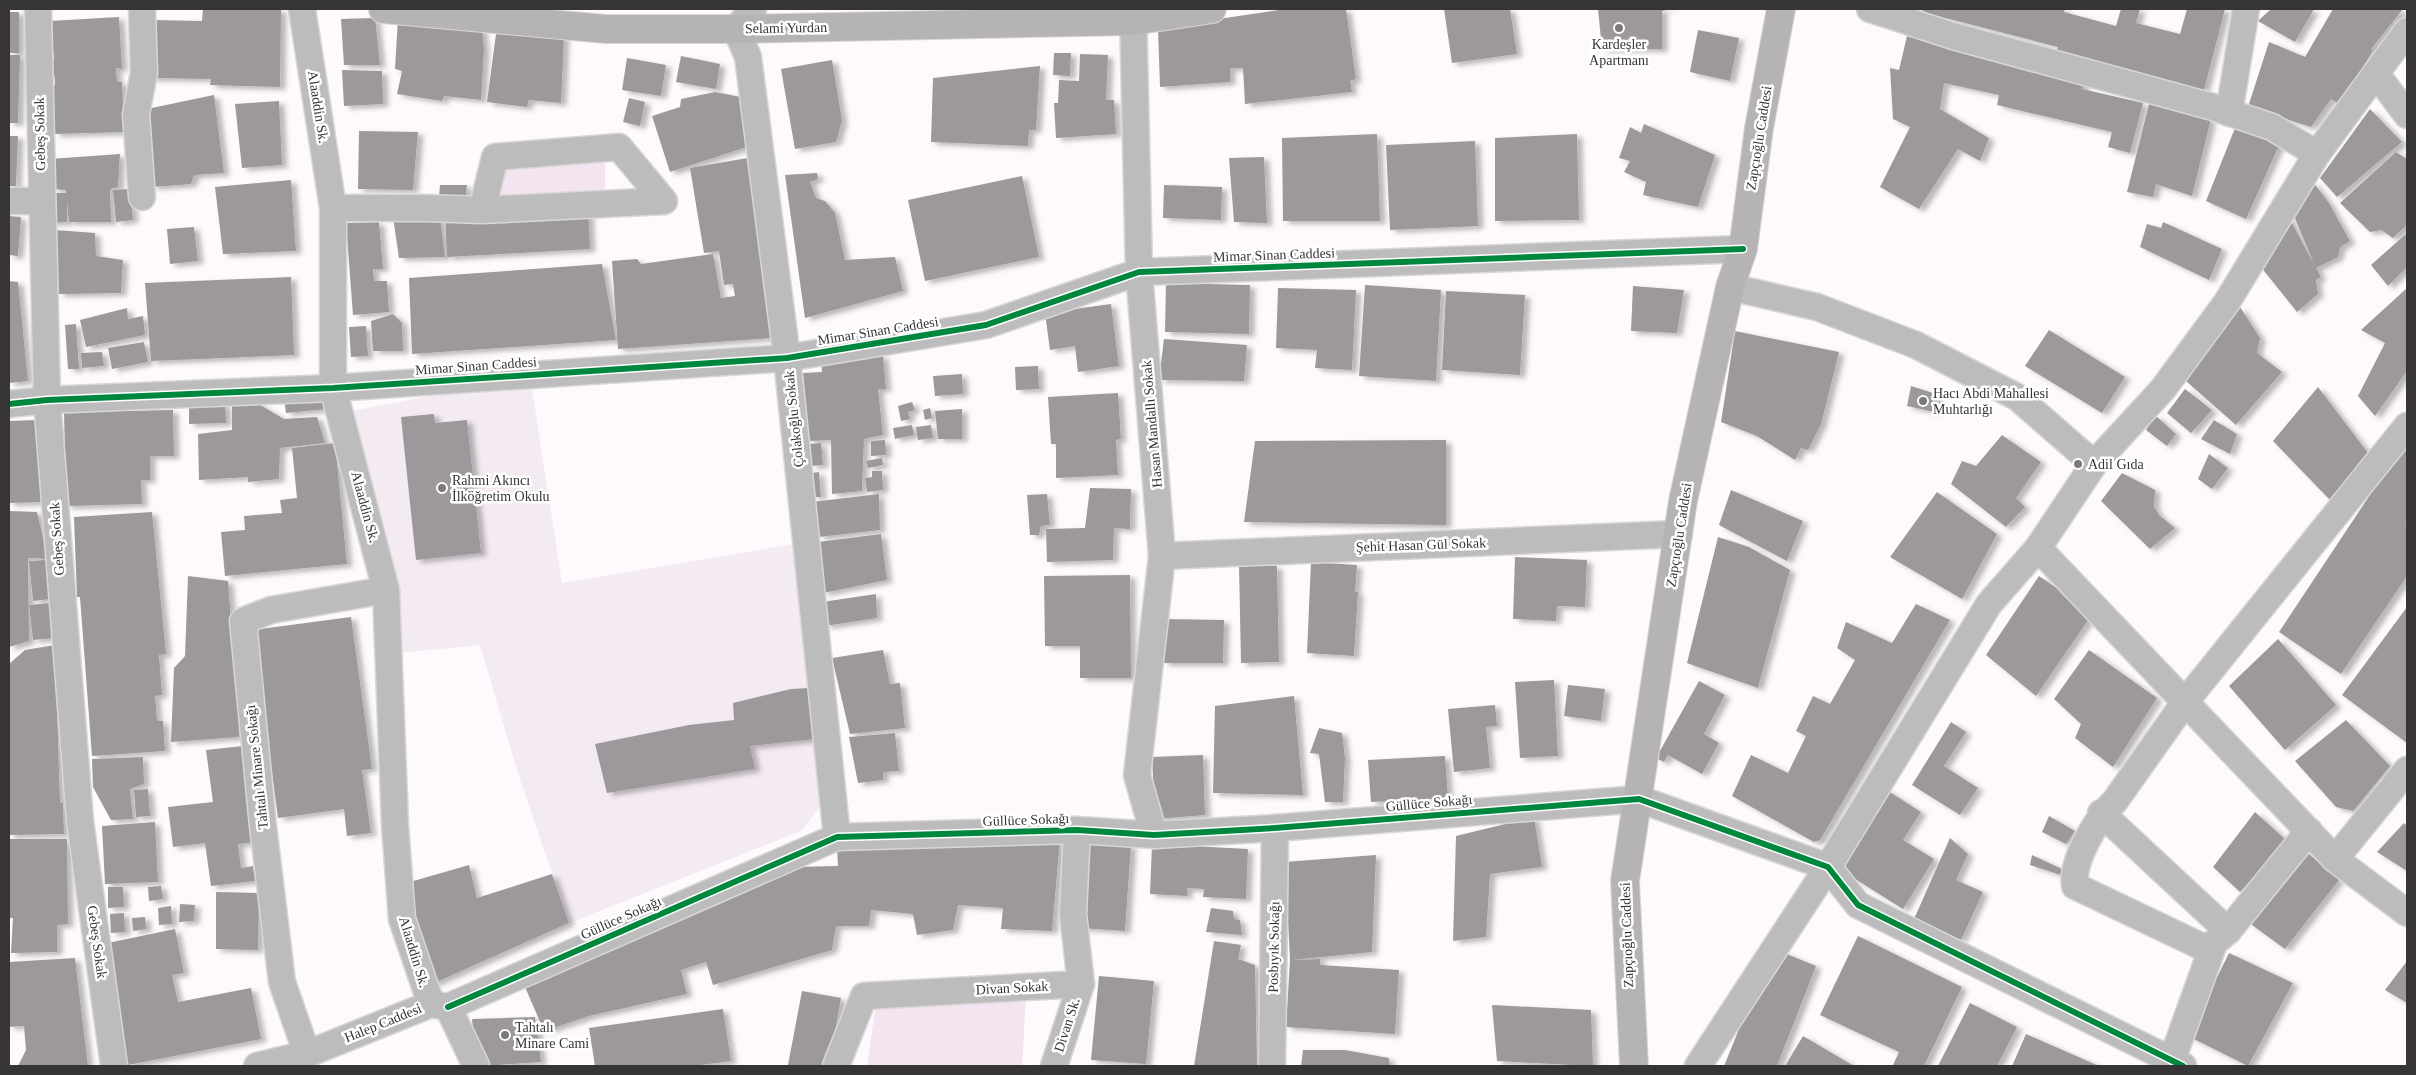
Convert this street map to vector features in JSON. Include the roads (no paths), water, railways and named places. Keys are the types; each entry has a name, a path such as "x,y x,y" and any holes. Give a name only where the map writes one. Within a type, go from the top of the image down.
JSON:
{"main road":[{"name":"Selami Yurdan","path":"383,9 606,29 744,19 1133,15 1212,9"},
{"name":"Zapçıoğlu Caddesi","path":"1634,1066 1625,881 1683,501 1730,287 1743,248 1759,128 1782,9"}],"street":[{"name":"Gebeş Sokak","path":"38,9 47,400 80,821 114,1066"},
{"path":"142,9 144,73 136,114 142,197"},
{"name":"Alaaddin Sk.","path":"302,9 333,208 333,388 386,590 402,919 439,1006"},
{"path":"1870,9 1953,36 2229,113 2272,127 2317,154"},
{"path":"2229,113 2246,9"},
{"name":"Hasan Mandallı Sokak","path":"1133,15 1139,272 1162,556 1137,775 1154,835"},
{"name":"Çolakoğlu Sokak","path":"744,19 787,358 837,838"},
{"path":"1698,1066 1828,867 1989,604 2038,548 2094,464 2163,389 2226,302 2317,154 2377,75 2407,31"},
{"path":"2377,75 2407,115"},
{"path":"333,208 482,210 664,201 619,147 495,157 482,210"},
{"path":"9,201 41,200"},
{"name":"Mimar Sinan Caddesi","path":"9,404 47,400 333,388 787,358 986,325 1139,272 1743,248"},
{"path":"1730,287 1817,307 1916,345 2017,397 2094,464"},
{"path":"2211,951 2075,886 2074,876 2076,868 2101,814 2115,801 2185,702 2407,426"},
{"name":"Şehit Hasan Gül Sokak","path":"1162,556 1679,534"},
{"path":"2038,548 2335,859 2407,913"},
{"name":"Tahtalı Minare Sokağı","path":"306,1054 282,982 263,826 243,621 271,610 386,590"},
{"path":"2335,859 2407,770"},
{"path":"1639,799 1828,867 1858,906 2177,1063 2214,943 2228,931 2309,831"},
{"name":"Güllüce Sokağı","path":"439,1006 837,838 1078,830 1154,835 1275,828 1639,799"},
{"path":"2101,814 2228,931"},
{"name":"Posbıyık Sokağı","path":"1272,1066 1275,828"},
{"path":"1078,830 1073,914 1081,984"},
{"name":"Divan Sokak","path":"836,1066 864,996 1081,984"},
{"name":"Divan Sk.","path":"1054,1066 1081,984"},
{"path":"439,1006 476,1066"},
{"name":"Halep Caddesi","path":"257,1066 306,1054 439,1006"}],"place":[{"name":"Kardeşler Apartmanı","path":"1619,28"},
{"name":"Hacı Abdi Mahallesi Muhtarlığı","path":"1923,401"},
{"name":"Adil Gıda","path":"2078,464"},
{"name":"Rahmi Akıncı İlköğretim Okulu","path":"442,488"},
{"name":"Tahtalı Minare Cami","path":"505,1035"}]}
